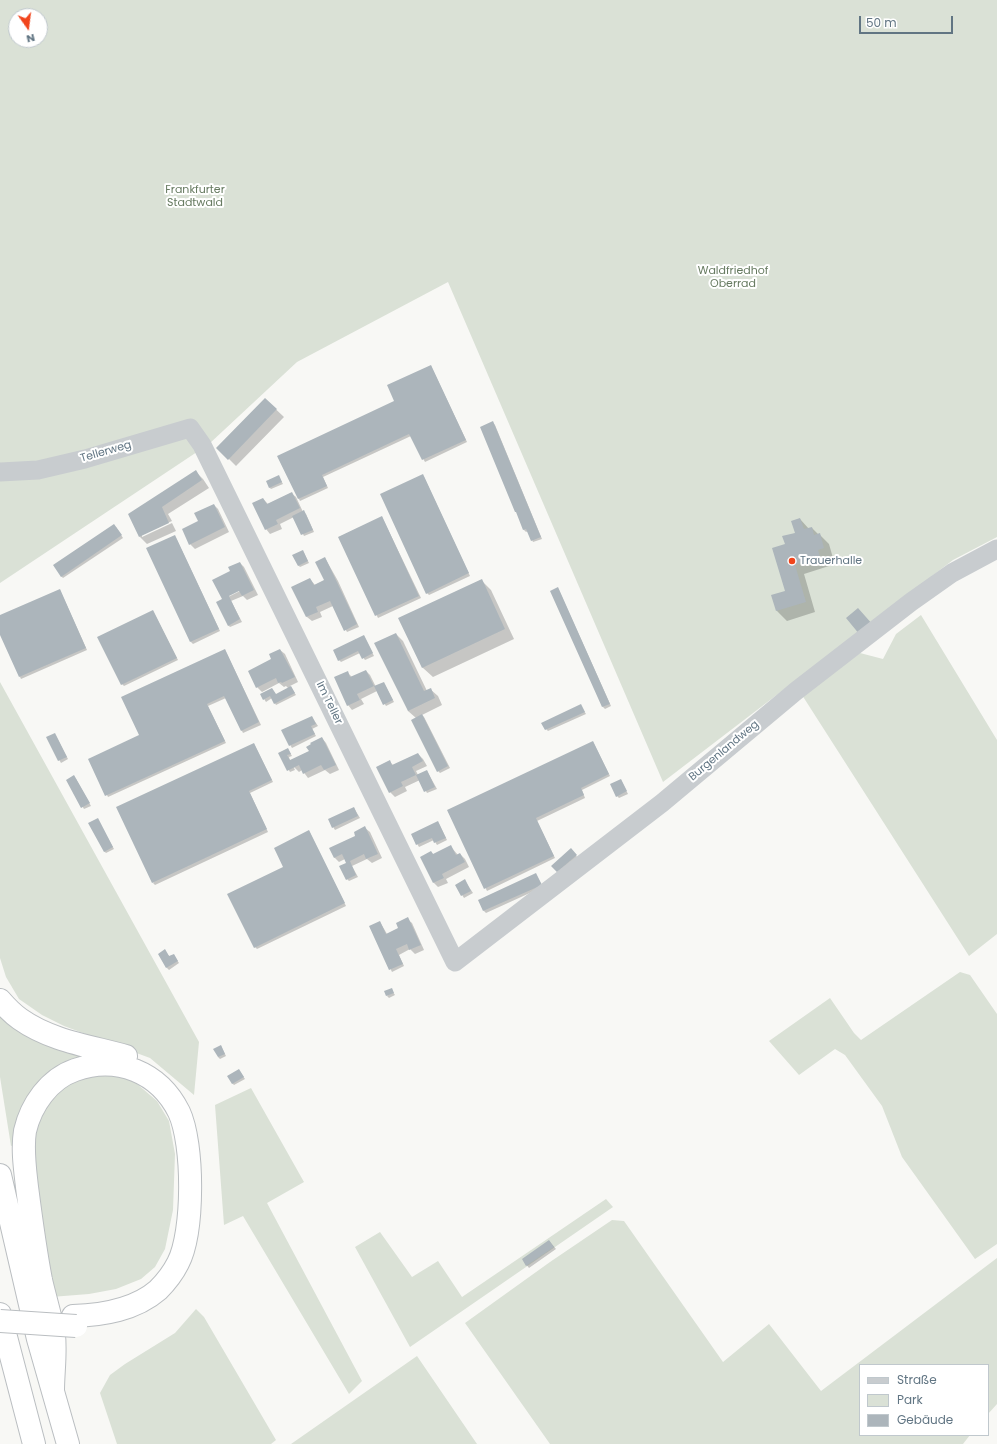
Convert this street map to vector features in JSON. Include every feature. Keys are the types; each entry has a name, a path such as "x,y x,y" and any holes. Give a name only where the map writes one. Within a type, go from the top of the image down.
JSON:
{"highway":[{"path":"0,1000 19,1019 48,1034 143,1062 156,1069 167,1080 178,1094 187,1111 193,1132 196,1152 197,1222 194,1238 184,1269 177,1281 160,1298 136,1312 107,1323 74,1321 0,1321"},
{"path":"0,1311 74,1321 113,1312 128,1307 151,1296 160,1288 178,1263 186,1238 190,1194 186,1133 182,1120 171,1099 163,1089 142,1074 121,1066 96,1064 76,1069 61,1076 51,1084 41,1096 34,1107 25,1132 24,1159 32,1222 41,1278 54,1335 53,1391"},
{"path":"0,1175 38,1339 68,1444"},
{"path":"0,1314 34,1444"}],"street":[{"name":"Tellerweg","path":"0,472 38,470 85,459 190,428 202,445"},
{"name":"Im Teller","path":"202,445 455,962"},
{"name":"Burgenlandweg","path":"455,962 656,807 796,691 911,602 952,574 997,549"}],"green space":[{"name":"Waldfriedhof Oberrad","path":"0,0 997,0 997,537 953,560 663,782 448,282 297,362 209,444 0,583"},
{"path":"921,615 997,740 997,934 969,956 802,695 860,653 883,659 896,634"},
{"path":"0,682 199,1042 194,1095 150,1058 64,1026 42,1015 19,999 6,977 0,958"},
{"path":"960,972 970,975 997,1014 997,1244 975,1259 902,1157 882,1106 845,1055 835,1049 799,1075 769,1041 830,998 854,1033 861,1040"},
{"path":"0,1008 88,1055 69,1060 57,1067 14,1145 11,1146 0,1077"},
{"path":"94,1072 121,1075 136,1083 157,1101 169,1121 175,1154 173,1210 165,1249 155,1267 141,1279 116,1289 89,1294 51,1297 29,1149 40,1107 53,1091"},
{"path":"251,1088 304,1182 267,1203 362,1381 349,1394 243,1216 224,1225 215,1105"},
{"path":"606,1199 613,1207 410,1347 355,1247 380,1232 412,1277 438,1261 462,1297"},
{"path":"612,1220 624,1221 723,1362 769,1324 821,1391 997,1258 997,1404 989,1413 989,1364 859,1364 859,1436 969,1436 963,1444 550,1444 465,1323"},
{"path":"196,1309 204,1317 276,1440 271,1444 117,1444 100,1393 110,1375 175,1333"},
{"path":"417,1356 477,1444 291,1444"}],"building":[{"path":"431,365 466,440 422,460 409,434 322,475 327,486 298,499 277,456 394,401 387,385"},
{"path":"265,398 277,409 228,460 216,448"},
{"path":"493,421 541,537 531,541 526,529 523,530 480,427"},
{"path":"196,470 202,480 162,507 169,523 139,537 128,514"},
{"path":"423,474 469,573 426,594 380,494"},
{"path":"279,475 282,482 269,488 266,481"},
{"path":"292,492 300,508 276,520 278,524 265,530 252,503 263,498 267,504"},
{"path":"214,504 225,527 189,545 182,529 198,521 194,513"},
{"path":"304,510 313,530 301,535 292,516"},
{"path":"382,516 419,596 375,616 338,537"},
{"name":"Trauerhalle","path":"800,518 804,529 812,527 814,535 820,533 824,548 818,550 820,557 795,565 806,602 776,611 771,595 785,591 772,548 785,544 782,536 795,533 791,521"},
{"path":"114,524 122,535 61,577 53,565"},
{"path":"175,535 219,629 190,642 146,548"},
{"path":"303,550 308,561 298,566 292,555"},
{"path":"325,557 357,624 344,631 330,601 316,607 318,612 306,617 291,587 310,578 314,585 324,580 315,562"},
{"path":"240,562 254,590 242,596 239,591 229,596 240,619 228,626 216,602 222,599 212,580 230,571 228,567"},
{"path":"482,579 505,629 422,668 398,618"},
{"path":"558,587 610,704 602,707 550,591"},
{"path":"60,589 86,648 19,677 0,635 0,615"},
{"path":"858,608 873,625 860,635 846,618"},
{"path":"153,610 177,658 121,685 97,637"},
{"path":"396,633 424,691 431,688 435,698 408,711 374,643"},
{"path":"364,635 373,653 362,659 358,651 338,661 333,650"},
{"path":"225,649 259,722 241,731 224,696 207,704 225,741 105,796 88,759 139,735 121,697"},
{"path":"280,649 295,677 282,683 278,683 276,678 256,688 248,671 271,659 269,654"},
{"path":"366,670 374,686 357,694 360,700 347,706 334,677 348,671 350,677"},
{"path":"384,682 393,700 383,705 374,686"},
{"path":"291,686 295,693 274,704 270,696 263,700 260,694 272,688 276,694"},
{"path":"581,704 585,712 545,730 541,723"},
{"path":"422,714 448,766 437,772 411,720"},
{"path":"312,716 316,724 311,726 315,734 289,746 281,730"},
{"path":"55,733 67,757 58,761 46,737"},
{"path":"322,737 336,765 324,770 321,765 303,774 299,765 287,771 278,753 288,748 291,754 287,755 290,760 309,751 306,747 311,744 310,743"},
{"path":"593,741 609,774 581,788 584,795 536,818 554,856 484,889 447,810"},
{"path":"254,743 272,780 249,791 267,829 152,883 116,807"},
{"path":"418,753 423,761 412,767 416,775 401,782 403,786 389,793 376,767 390,760 392,765"},
{"path":"427,770 435,787 424,792 416,775"},
{"path":"74,775 90,803 81,808 66,780"},
{"path":"621,779 627,791 616,797 610,784"},
{"path":"354,807 358,816 332,828 328,819"},
{"path":"98,818 113,847 104,852 88,823"},
{"path":"438,821 446,838 434,843 432,838 416,845 411,834"},
{"path":"365,826 378,854 366,859 364,854 350,861 356,875 346,880 339,866 346,863 342,854 334,858 329,848 355,836 354,832"},
{"path":"309,830 345,903 254,948 227,894 283,867 274,848"},
{"path":"451,845 456,855 460,853 465,862 442,874 444,878 433,883 420,857 431,851 433,854"},
{"path":"571,848 577,855 557,872 551,866"},
{"path":"536,873 542,885 483,911 478,900"},
{"path":"465,879 471,891 461,896 455,885"},
{"path":"408,917 421,945 409,950 407,944 396,949 403,964 389,970 369,926 380,921 386,934 398,928 396,923"},
{"path":"165,949 169,956 174,954 178,961 166,968 158,954"},
{"path":"392,988 394,993 386,996 384,991"},
{"path":"221,1045 225,1054 218,1057 213,1049"},
{"path":"239,1069 244,1077 232,1084 227,1076"},
{"path":"549,1240 554,1247 526,1266 522,1259"}],"place":[{"name":"Trauerhalle","path":"792,561"}],"park label":[{"name":"Frankfurter Stadtwald","path":"195,196"}]}
